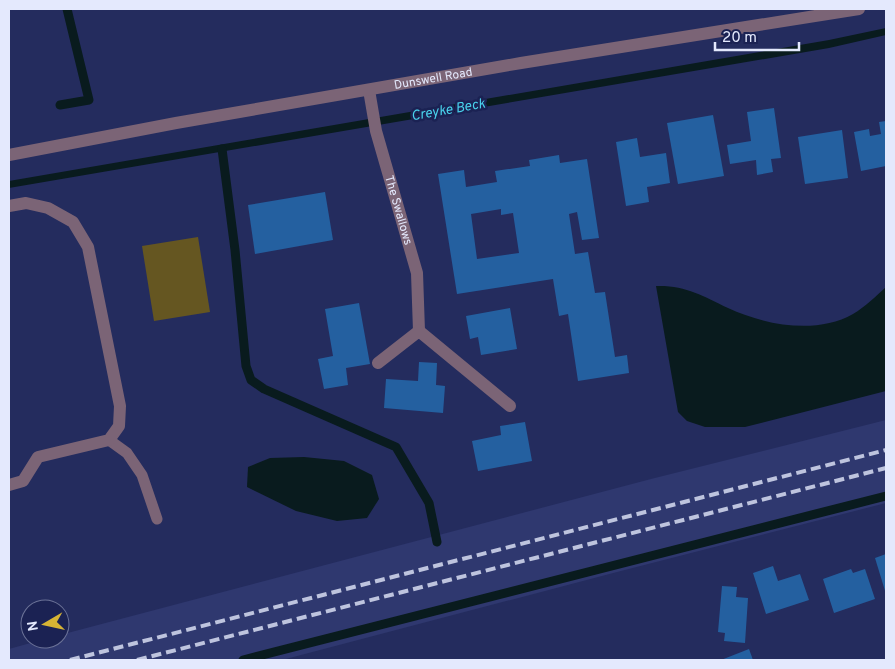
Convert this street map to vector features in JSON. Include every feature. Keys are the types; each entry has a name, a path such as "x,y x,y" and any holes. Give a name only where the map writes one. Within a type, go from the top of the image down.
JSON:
{"street":[{"name":"Dunswell Road","path":"9,155 191,120 521,63 859,9"},
{"name":"The Swallows","path":"369,90 376,131 416,273 419,332"},
{"path":"9,206 26,203 48,208 73,222 88,247 120,406 119,426 109,440 38,457 22,481 9,485"},
{"path":"378,363 419,332 510,406"}],"lane":[{"path":"109,440 127,453 142,475 158,519"}],"shaded area":[{"path":"198,237 210,312 154,321 142,246"},
{"path":"886,420 886,503 282,660 9,660 9,649 20,646 20,649 70,649 70,632 651,479"}],"water":[{"name":"Creyke Beck","path":"886,28 886,35 829,48 9,188 9,181 829,40"},
{"path":"656,286 685,289 758,319 774,323 807,326 839,320 853,314 886,287 886,391 745,427 705,427 687,421 678,412"},
{"path":"304,457 344,461 372,475 379,499 367,518 337,521 296,511 247,487 248,467 270,458"}],"building":[{"path":"774,108 781,158 771,159 773,172 757,175 756,160 730,164 727,145 751,141 747,112"},
{"path":"713,115 724,176 678,184 667,123"},
{"path":"886,121 886,166 861,171 854,132 869,129 870,136 881,134 879,122"},
{"path":"842,130 848,178 805,184 798,137"},
{"path":"637,138 640,157 666,153 670,183 647,187 649,202 626,206 616,142"},
{"path":"559,155 560,163 587,159 599,238 582,240 577,212 569,214 575,254 588,252 595,293 605,292 615,357 627,355 629,373 578,381 568,314 559,316 553,279 457,294 438,174 464,170 466,187 497,182 495,171 530,166 529,160","holes":["501,209 501,215 513,213 519,253 477,259 471,214"]},
{"path":"325,192 333,240 255,254 248,205"},
{"path":"359,303 370,364 346,368 348,385 324,389 318,359 333,356 325,309"},
{"path":"510,308 517,349 481,355 478,337 470,339 466,316"},
{"path":"419,362 437,363 436,385 445,386 443,413 384,408 386,379 418,381"},
{"path":"525,422 532,461 478,471 472,441 501,435 500,426"},
{"path":"886,554 886,594 875,558"},
{"path":"773,566 778,581 800,574 809,600 766,614 753,573"},
{"path":"851,569 853,573 865,569 875,599 834,613 823,579"},
{"path":"722,586 737,587 736,597 748,598 745,643 724,641 725,633 718,632"},
{"path":"749,649 753,660 721,660"}],"waterway":[{"path":"60,105 89,100 67,9"},
{"path":"222,149 235,250 246,366 251,380 264,389 396,447 429,503 437,542"},
{"path":"243,660 886,496"}],"railway":[{"path":"70,660 886,450"},
{"path":"137,660 886,468"}]}
